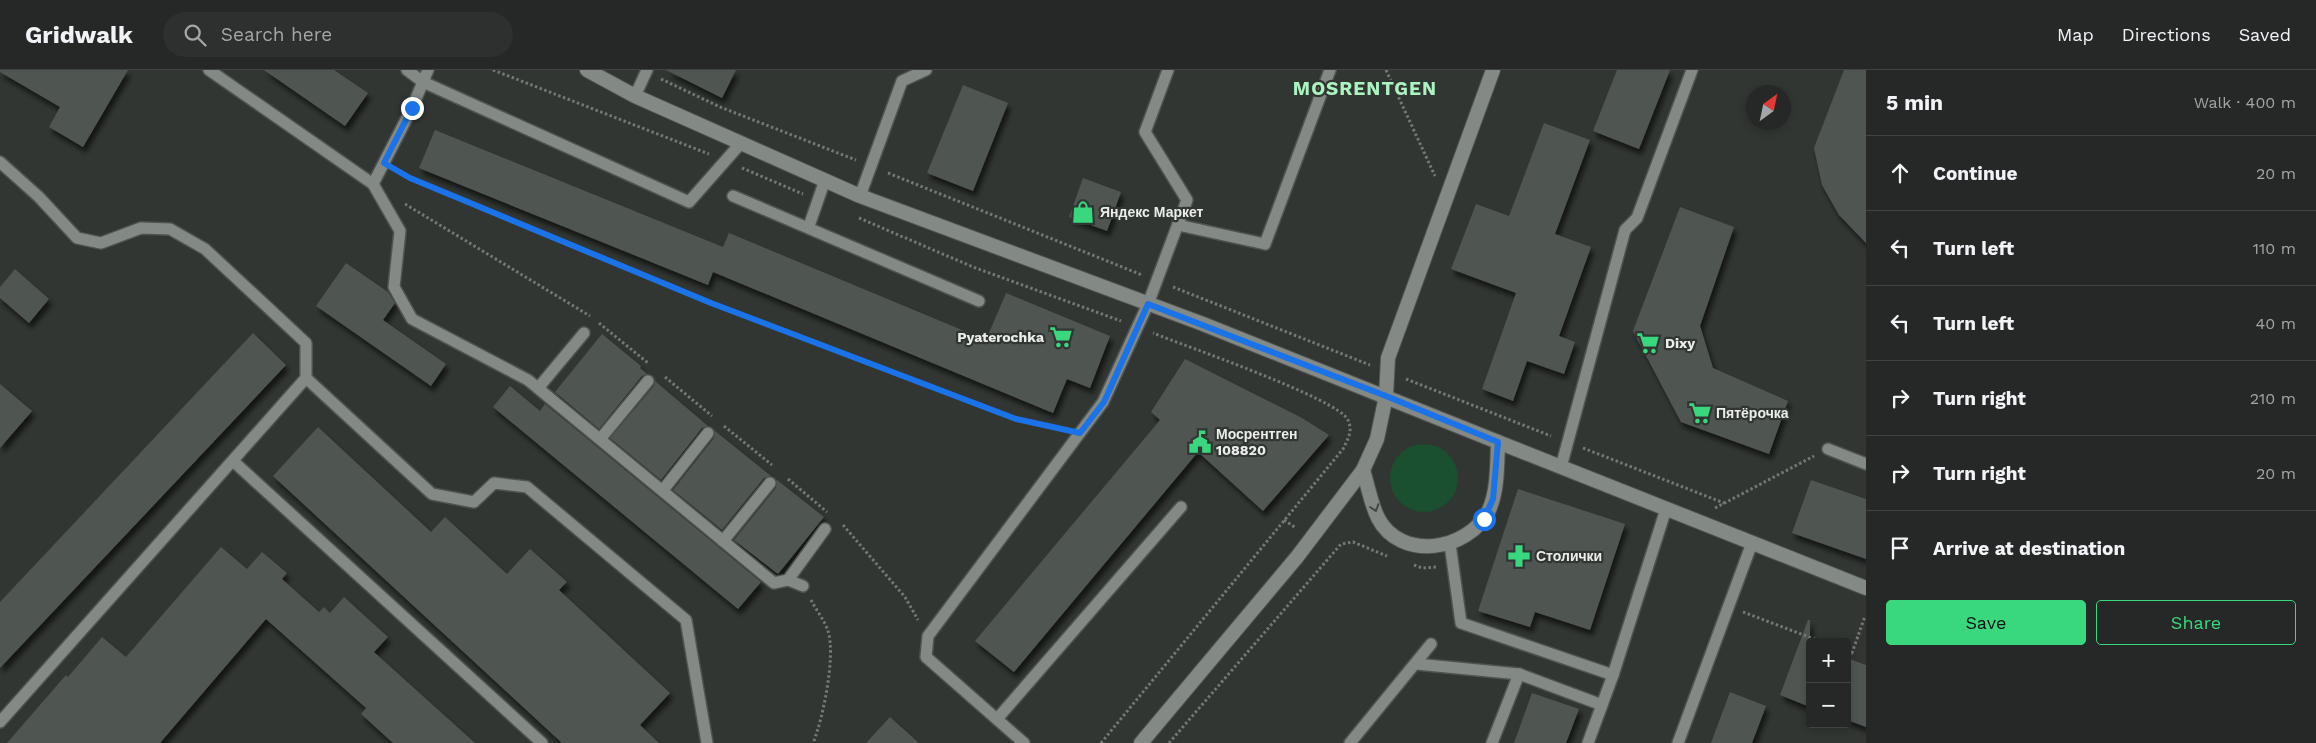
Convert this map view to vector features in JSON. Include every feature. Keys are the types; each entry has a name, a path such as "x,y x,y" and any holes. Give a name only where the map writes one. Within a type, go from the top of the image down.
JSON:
{"street":[{"path":"587,70 635,96 860,196 1386,396 1866,588"},
{"path":"1141,743 1297,557 1363,470 1377,438 1386,396 1388,358 1493,70"},
{"path":"1363,470 1378,518 1387,529 1396,536 1417,545 1428,547 1450,544 1473,531 1489,509 1495,488 1498,442"}],"lane":[{"path":"209,70 373,184 400,231 394,287 412,319 528,380 601,438 774,583 788,580 803,586"},
{"path":"407,70 423,82 689,202 742,142"},
{"path":"373,184 428,70"},
{"path":"860,196 902,81 926,70"},
{"path":"1024,743 926,657 928,636 1104,402 1148,304 1187,200 1145,132 1168,70"},
{"path":"1178,225 1265,244 1330,70"},
{"path":"1561,467 1625,230 1637,218 1692,70"},
{"path":"635,96 646,71"},
{"path":"0,162 39,198 77,238 101,243 141,228 170,229 205,249 306,343 306,378 0,722"},
{"path":"809,226 825,180"},
{"path":"733,196 809,226 979,301"},
{"path":"539,388 584,333"},
{"path":"306,378 432,494 474,502 494,483 527,487 686,620 707,743"},
{"path":"601,438 648,382"},
{"path":"663,490 708,433"},
{"path":"1828,449 1866,464"},
{"path":"233,462 537,741"},
{"path":"723,541 770,483"},
{"path":"997,719 1181,507"},
{"path":"1588,743 1613,675 1666,509"},
{"path":"788,580 825,529"},
{"path":"1678,743 1752,543"},
{"path":"1450,544 1461,623 1613,675"},
{"path":"1350,743 1431,644"},
{"path":"1416,664 1519,674 1602,705"},
{"path":"1492,743 1519,674"}],"path":[{"path":"493,70 715,156"},
{"path":"1386,70 1438,182 1444,206"},
{"path":"646,71 720,108 1724,503"},
{"path":"384,163 410,178 711,303 1016,419 1080,433"},
{"path":"733,164 806,195"},
{"path":"373,184 583,310 651,366"},
{"path":"851,215 973,266 1303,391 1343,413 1348,420 1351,434 1342,449 1101,743"},
{"path":"659,372 773,467"},
{"path":"1693,520 1828,449"},
{"path":"781,473 834,517"},
{"path":"842,523 904,597 928,636"},
{"path":"1169,743 1341,544 1353,542 1388,556"},
{"path":"1409,564 1422,568 1453,566"},
{"path":"803,586 828,632 830,669 819,728 814,743"},
{"path":"1729,607 1811,638"},
{"path":"1851,652 1865,616"}],"green space":[{"path":"1417,444 1431,444 1443,449 1453,459 1458,471 1458,485 1453,497 1443,507 1431,512 1417,512 1405,507 1395,497 1390,485 1390,471 1395,459 1405,449"}],"building":[{"path":"0,70 128,70 83,147 49,127 60,107 0,72"},
{"path":"264,70 334,70 368,93 345,126"},
{"path":"666,70 736,70 722,98"},
{"path":"1617,70 1670,70 1639,149 1593,131"},
{"path":"1844,70 1866,70 1866,243 1839,215 1822,185 1814,148"},
{"path":"963,85 1008,103 973,191 927,173"},
{"path":"1544,123 1590,140 1555,234 1591,247 1559,336 1575,342 1564,374 1527,361 1513,401 1482,389 1516,293 1451,269 1476,204 1509,216"},
{"path":"435,130 723,247 729,233 986,340 1006,293 1110,336 1090,388 1067,379 1053,413 713,272 708,285 419,168"},
{"path":"1083,178 1121,192 1107,231 1069,217"},
{"path":"1680,207 1734,227 1700,326 1713,368 1788,401 1769,454 1681,422 1633,331"},
{"path":"346,263 388,292 395,303 383,320 446,364 431,386 316,306"},
{"path":"15,269 49,299 29,323 0,298 0,287"},
{"path":"253,333 286,365 0,668 0,602"},
{"path":"602,334 641,366 640,368 647,374 642,376 599,429 555,392"},
{"path":"1185,359 1302,418 1329,435 1263,511 1198,452 1014,672 975,641 1160,420 1151,412"},
{"path":"655,381 708,426 702,428 661,480 610,438 654,386"},
{"path":"0,384 32,411 0,448"},
{"path":"510,386 540,411 545,404 761,582 738,609 493,407"},
{"path":"318,427 431,532 445,517 507,574 530,549 567,582 559,590 670,693 640,725 659,743 562,743 273,476"},
{"path":"715,431 771,476 764,478 722,530 673,490 714,438"},
{"path":"777,480 824,517 778,574 734,540 776,488"},
{"path":"1811,480 1866,499 1866,559 1792,533"},
{"path":"1518,489 1625,524 1590,630 1535,612 1530,627 1478,611"},
{"path":"221,547 247,569 262,552 287,573 282,579 319,612 324,607 330,613 344,597 388,637 374,652 475,743 393,743 361,714 366,708 266,619 160,743 7,743 102,637 126,657"},
{"path":"1808,620 1810,620 1810,638 1806,638 1806,705 1780,695"},
{"path":"1851,659 1866,665 1866,727 1851,721"},
{"path":"1730,692 1766,706 1752,743 1711,743"},
{"path":"1532,693 1579,709 1566,743 1514,743"},
{"path":"890,717 919,743 866,743"}],"place":[{"name":"Яндекс Маркет","path":"1083,212"},
{"name":"Pyaterochka","path":"1061,337"},
{"name":"Dixy","path":"1648,343"},
{"name":"Пятёрочка","path":"1700,413"},
{"name":"Мосрентген 108820","path":"1200,442"},
{"name":"Столички","path":"1519,556"}],"district":[{"name":"MOSRENTGEN","path":"1365,88"}],"route":[{"path":"412,108 384,163 410,178 711,303 1016,419 1080,433 1104,402 1148,304 1203,324 1498,442 1493,499 1484,519"}]}
